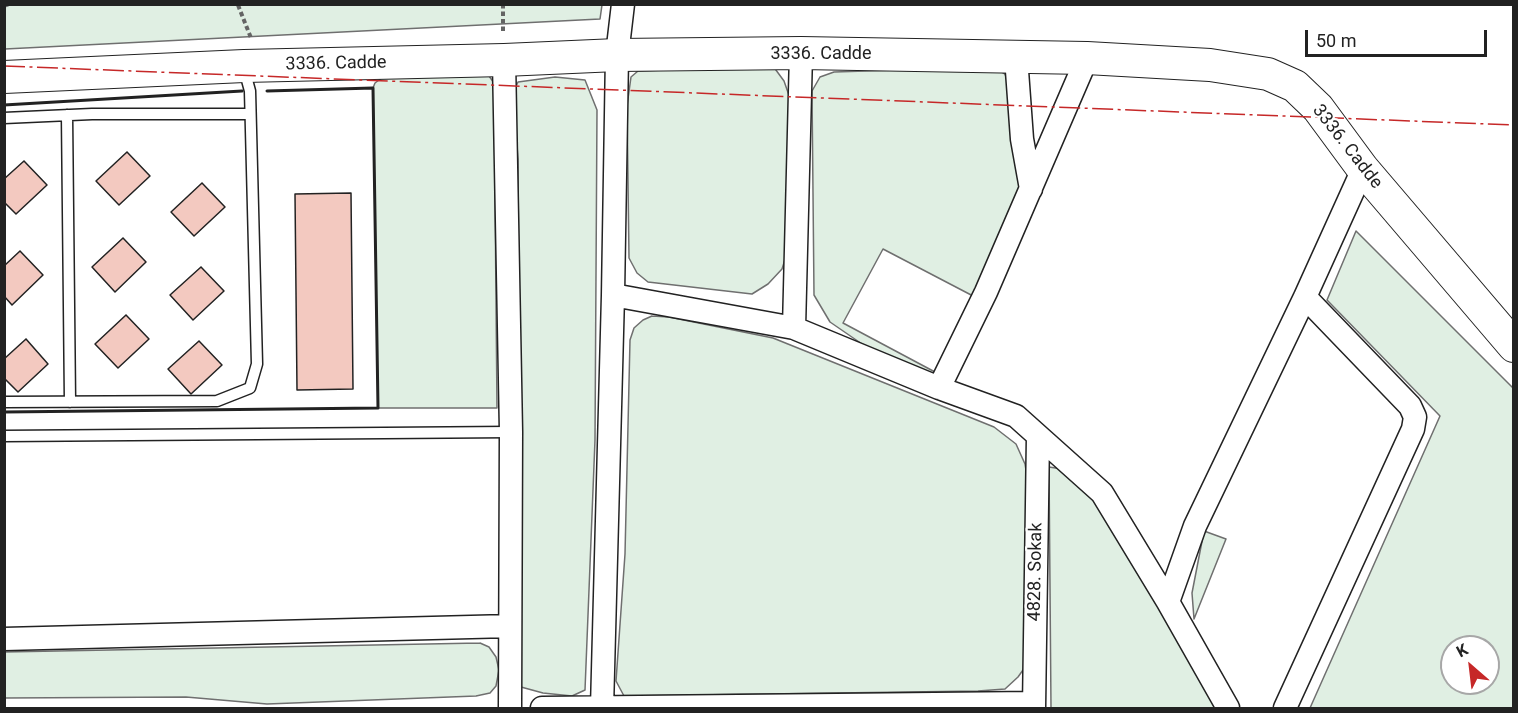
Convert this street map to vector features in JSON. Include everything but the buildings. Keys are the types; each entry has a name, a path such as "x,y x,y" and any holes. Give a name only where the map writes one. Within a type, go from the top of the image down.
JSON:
{"street":[{"path":"602,708 617,55 623,4"},
{"path":"794,328 801,53"},
{"name":"3336. Cadde","path":"4,77 252,65 504,60 617,55 801,53 1087,58 1210,65 1268,74 1295,86 1318,108 1363,169 1514,346"},
{"path":"1016,57 1022,139 1031,189"},
{"path":"939,388 986,292 1087,58"},
{"path":"504,60 511,432 510,708"},
{"path":"1168,602 1195,526 1305,297 1363,169"},
{"path":"613,295 794,328 939,388 1016,416 1102,493 1168,602 1228,708"},
{"path":"1284,708 1408,440 1415,417 1410,406 1305,297"},
{"name":"4828. Sokak","path":"1034,706 1038,436"},
{"path":"4,639 510,626"},
{"path":"542,708 1034,706"}],"lane":[{"path":"4,402 217,401 250,388 257,364 250,114 252,65"},
{"path":"4,118 67,115 250,114"},
{"path":"67,115 70,402"},
{"path":"4,436 511,432"}],"path":[{"path":"4,6 9,4"},
{"path":"238,5 252,65"}],"green space":[{"path":"5,4 602,5 600,19 5,49"},
{"path":"773,66 784,81 792,104 789,247 782,269 768,284 752,294 648,282 637,273 629,258 627,106 631,77 638,71"},
{"path":"994,67 1005,74 1007,80 1016,169 1023,186 975,297 883,249 843,323 935,372 933,378 862,344 830,322 814,295 812,91 820,77 834,72"},
{"path":"489,76 494,83 497,408 378,408 373,88 375,83 383,77"},
{"path":"555,77 585,80 597,110 595,440 585,690 572,696 543,693 521,687 518,159 513,93 518,82"},
{"path":"1356,231 1513,388 1513,708 1310,708 1440,416 1327,300"},
{"path":"652,316 669,317 773,338 994,427 1016,444 1025,464 1028,483 1028,663 1018,677 1005,689 978,691 624,696 616,681 625,554 630,340 634,328"},
{"path":"1049,467 1068,470 1096,499 1219,708 1051,708"},
{"path":"1204,531 1226,539 1194,619 1192,593"},
{"path":"480,643 489,647 496,657 499,670 496,686 490,693 476,696 267,704 186,697 5,698 4,652"}],"wall":[{"path":"4,412 378,408 373,88 267,91"},
{"path":"4,105 242,91"}],"power":[{"path":"4,66 1514,125"}]}
